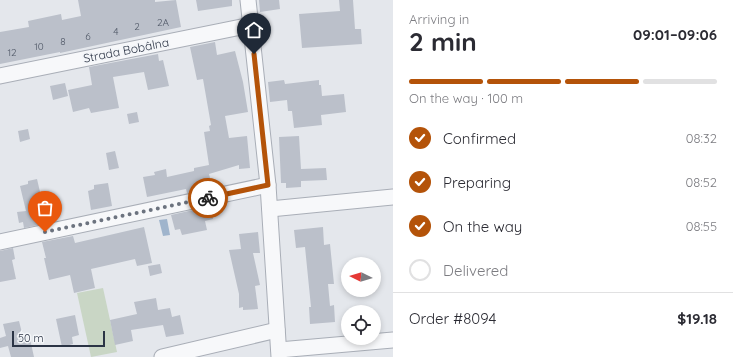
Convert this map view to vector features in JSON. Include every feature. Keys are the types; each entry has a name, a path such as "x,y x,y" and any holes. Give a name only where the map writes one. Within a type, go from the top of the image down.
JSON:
{"street":[{"path":"248,0 268,185 279,354 393,340"},
{"name":"Strada Bobâlna","path":"0,76 251,25"},
{"path":"0,242 268,185"},
{"path":"270,209 393,197"},
{"path":"162,357 277,330"}],"green space":[{"path":"103,288 117,352 91,357 77,293"}],"water":[{"path":"167,219 170,235 163,236 159,220"}],"building":[{"path":"78,0 155,0 155,2 176,0 181,27 60,53 0,64 0,32 29,27 28,21 61,14 62,20 81,16"},
{"path":"196,0 232,0 232,6 198,11"},
{"path":"259,0 279,0 280,9 260,12"},
{"path":"339,0 353,0 355,29 361,29 362,44 302,48 299,14 340,11"},
{"path":"215,42 217,55 235,51 243,82 248,112 225,116 229,138 247,136 250,168 239,169 239,165 209,174 212,186 207,187 207,189 187,193 186,189 147,197 143,177 155,175 154,172 166,169 167,177 194,171 194,168 209,165 204,132 210,131 209,126 211,125 203,79 197,80 190,47"},
{"path":"158,54 159,61 163,60 169,86 148,90 144,72 113,77 119,108 91,113 89,108 73,112 68,90 92,85 89,67"},
{"path":"284,80 285,84 319,80 322,96 344,94 346,112 321,115 322,125 294,128 292,111 288,111 287,100 270,102 268,82"},
{"path":"65,83 68,96 53,100 50,86"},
{"path":"137,112 139,122 129,124 127,114"},
{"path":"28,129 30,139 20,142 18,131"},
{"path":"299,136 301,169 326,168 327,180 301,181 301,187 286,188 286,183 281,183 279,137"},
{"path":"115,151 119,168 109,170 106,153"},
{"path":"37,179 44,209 53,207 56,221 24,228 23,222 19,223 17,212 26,211 20,186 28,184 28,181"},
{"path":"108,183 112,206 91,210 88,191 94,189 94,185"},
{"path":"211,206 213,219 205,221 207,230 182,235 180,229 175,230 171,215"},
{"path":"144,227 152,263 137,266 135,259 91,269 95,288 74,293 70,275 49,280 42,242 73,236 75,243"},
{"path":"323,227 324,245 330,244 334,284 328,284 330,306 334,305 335,322 310,324 309,307 311,307 305,247 296,248 294,230"},
{"path":"258,232 260,253 253,253 260,285 255,286 258,309 243,310 243,307 239,308 239,294 229,250 241,249 239,234"},
{"path":"13,248 15,259 12,260 16,279 0,282 0,251"},
{"path":"160,264 162,273 150,276 148,266"},
{"path":"156,298 158,310 170,308 172,317 180,315 184,334 166,337 163,325 131,330 133,341 115,345 110,320 137,314 134,302"},
{"path":"75,315 79,335 72,337 73,344 62,347 56,319"},
{"path":"19,321 24,341 30,339 34,357 11,357 8,346 0,348 0,338 6,336 3,324"}],"way so far":[{"path":"45,232 208,198"}],"route":[{"path":"208,198 268,185 254,54"}]}
